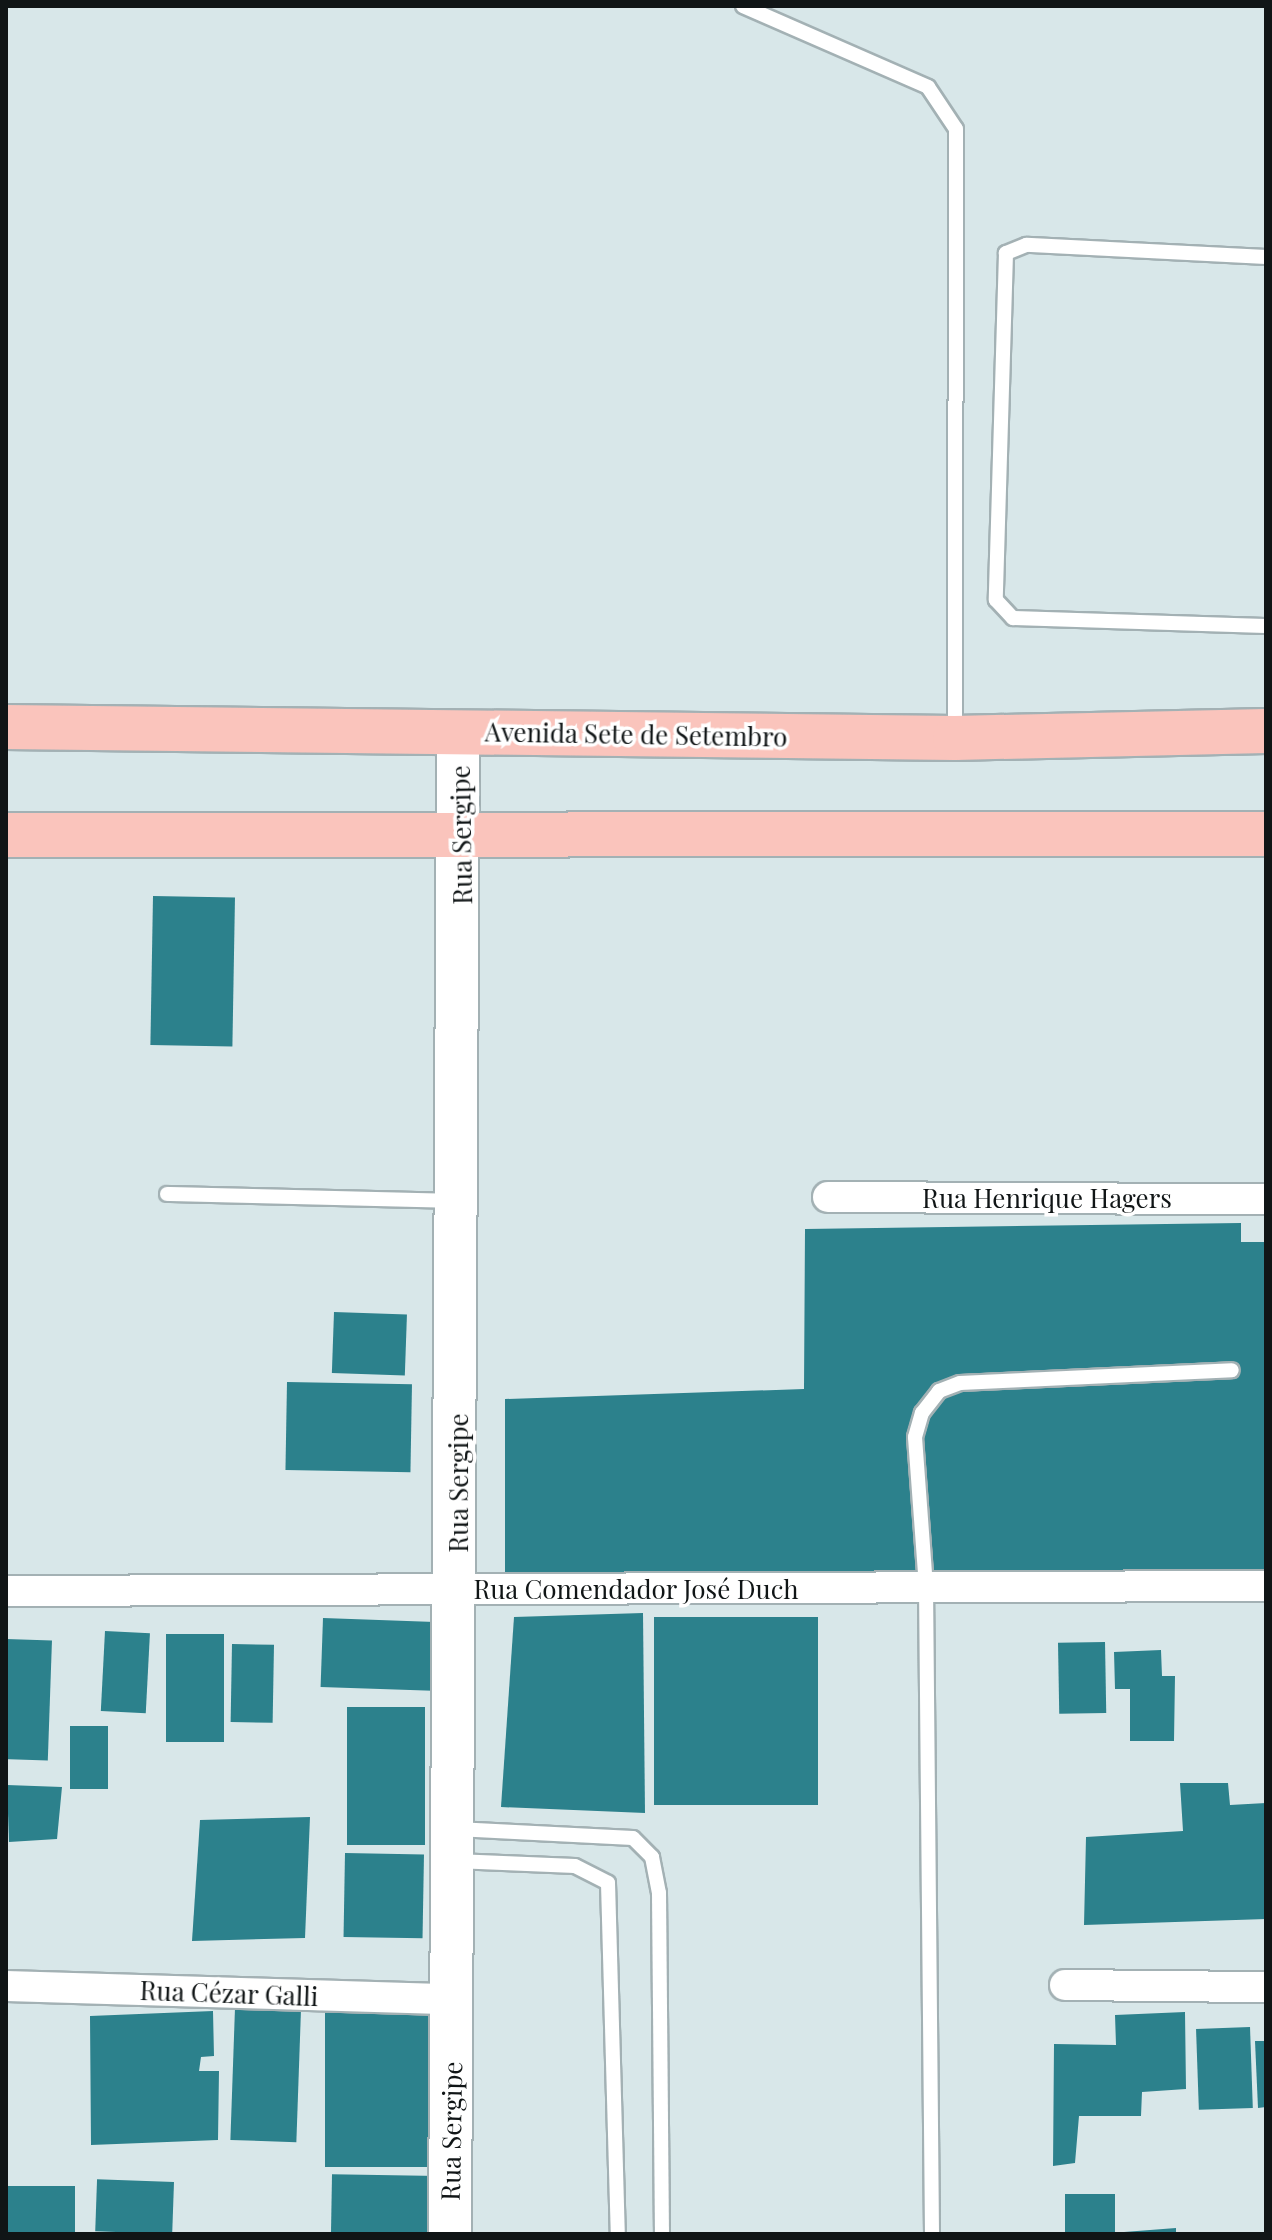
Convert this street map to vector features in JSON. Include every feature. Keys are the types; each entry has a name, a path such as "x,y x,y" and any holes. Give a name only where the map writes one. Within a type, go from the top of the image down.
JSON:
{"main road":[{"name":"Avenida Sete de Setembro","path":"6,727 955,738 1266,731"},
{"name":"Rua Sergipe","path":"450,2234 463,839 458,732"},
{"path":"6,835 463,839 1266,834"}],"street":[{"name":"Rua Henrique Hagers","path":"828,1197 1266,1199"},
{"name":"Rua Comendador José Duch","path":"6,1591 1266,1586"},
{"path":"1065,1985 1266,1987"},
{"name":"Rua Cézar Galli","path":"6,1986 452,1999"}],"lane":[{"path":"743,6 928,87 956,129 955,738"},
{"path":"1266,257 1026,245 1006,253 996,600 1013,618 1266,626"},
{"path":"167,1194 460,1201"},
{"path":"932,2234 926,1587 915,1437 939,1391 960,1383 1232,1370"},
{"path":"455,1845 633,1838 652,1857 659,1893 662,2234"},
{"path":"455,1845 575,1866 608,1883 618,2234"}],"building":[{"path":"153,896 235,897 232,1046 150,1045"},
{"path":"1241,1223 1241,1242 1266,1242 1266,1574 505,1582 505,1399 804,1389 805,1229"},
{"path":"334,1312 407,1315 405,1376 332,1373"},
{"path":"287,1382 412,1384 410,1472 285,1470"},
{"path":"643,1613 645,1813 501,1807 514,1617"},
{"path":"654,1617 818,1617 818,1805 654,1805"},
{"path":"323,1618 435,1622 433,1691 321,1687"},
{"path":"105,1631 150,1633 146,1713 101,1711"},
{"path":"166,1634 224,1634 224,1742 166,1742"},
{"path":"6,1639 52,1641 48,1761 6,1759"},
{"path":"1105,1642 1106,1713 1059,1714 1058,1643"},
{"path":"232,1644 274,1645 273,1723 231,1722"},
{"path":"1161,1650 1162,1676 1175,1676 1174,1741 1130,1741 1130,1689 1115,1689 1114,1652"},
{"path":"347,1707 425,1707 425,1845 347,1845"},
{"path":"70,1726 108,1726 108,1789 70,1789"},
{"path":"1180,1783 1228,1783 1230,1805 1266,1803 1266,1919 1084,1925 1086,1837 1183,1831"},
{"path":"7,1785 62,1787 57,1839 9,1842"},
{"path":"310,1817 305,1938 192,1941 200,1820"},
{"path":"345,1853 424,1854 423,1938 344,1937"},
{"path":"325,2007 443,2007 443,2167 325,2167"},
{"path":"235,2008 301,2010 296,2142 230,2140"},
{"path":"213,2011 214,2056 201,2057 199,2071 219,2071 218,2140 91,2145 90,2016"},
{"path":"1185,2012 1186,2089 1142,2092 1141,2116 1079,2116 1075,2163 1053,2166 1054,2044 1116,2045 1115,2015"},
{"path":"1250,2027 1253,2108 1199,2110 1196,2029"},
{"path":"1255,2041 1266,2041 1266,2107 1258,2108"},
{"path":"332,2174 439,2176 438,2234 331,2232"},
{"path":"97,2179 174,2182 172,2234 95,2231"},
{"path":"6,2186 75,2186 75,2234 6,2234"},
{"path":"1065,2194 1115,2194 1115,2234 1065,2234"},
{"path":"1176,2228 1176,2234 1124,2234 1124,2232"}]}
